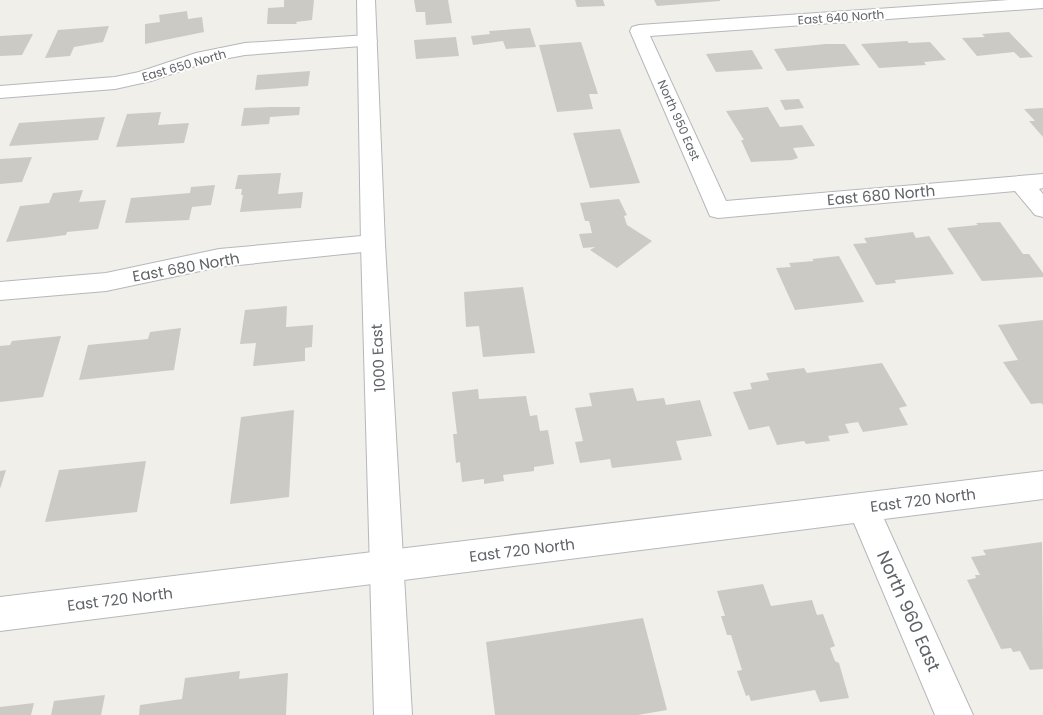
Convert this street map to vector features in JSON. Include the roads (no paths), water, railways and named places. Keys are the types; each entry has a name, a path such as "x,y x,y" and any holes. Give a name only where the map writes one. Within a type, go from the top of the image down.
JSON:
{"street":[{"name":"1000 East","path":"366,0 373,244 393,715"},
{"name":"East 640 North","path":"640,30 1043,3"},
{"name":"North 950 East","path":"640,30 718,210"},
{"name":"East 650 North","path":"0,92 115,83 144,77 203,57 244,49 368,41"},
{"name":"East 680 North","path":"718,210 1032,182"},
{"path":"1032,182 1043,210"},
{"name":"East 680 North","path":"0,291 106,282 219,258 373,244"},
{"name":"East 720 North","path":"0,614 1043,485"},
{"name":"North 960 East","path":"863,507 954,715"}]}
